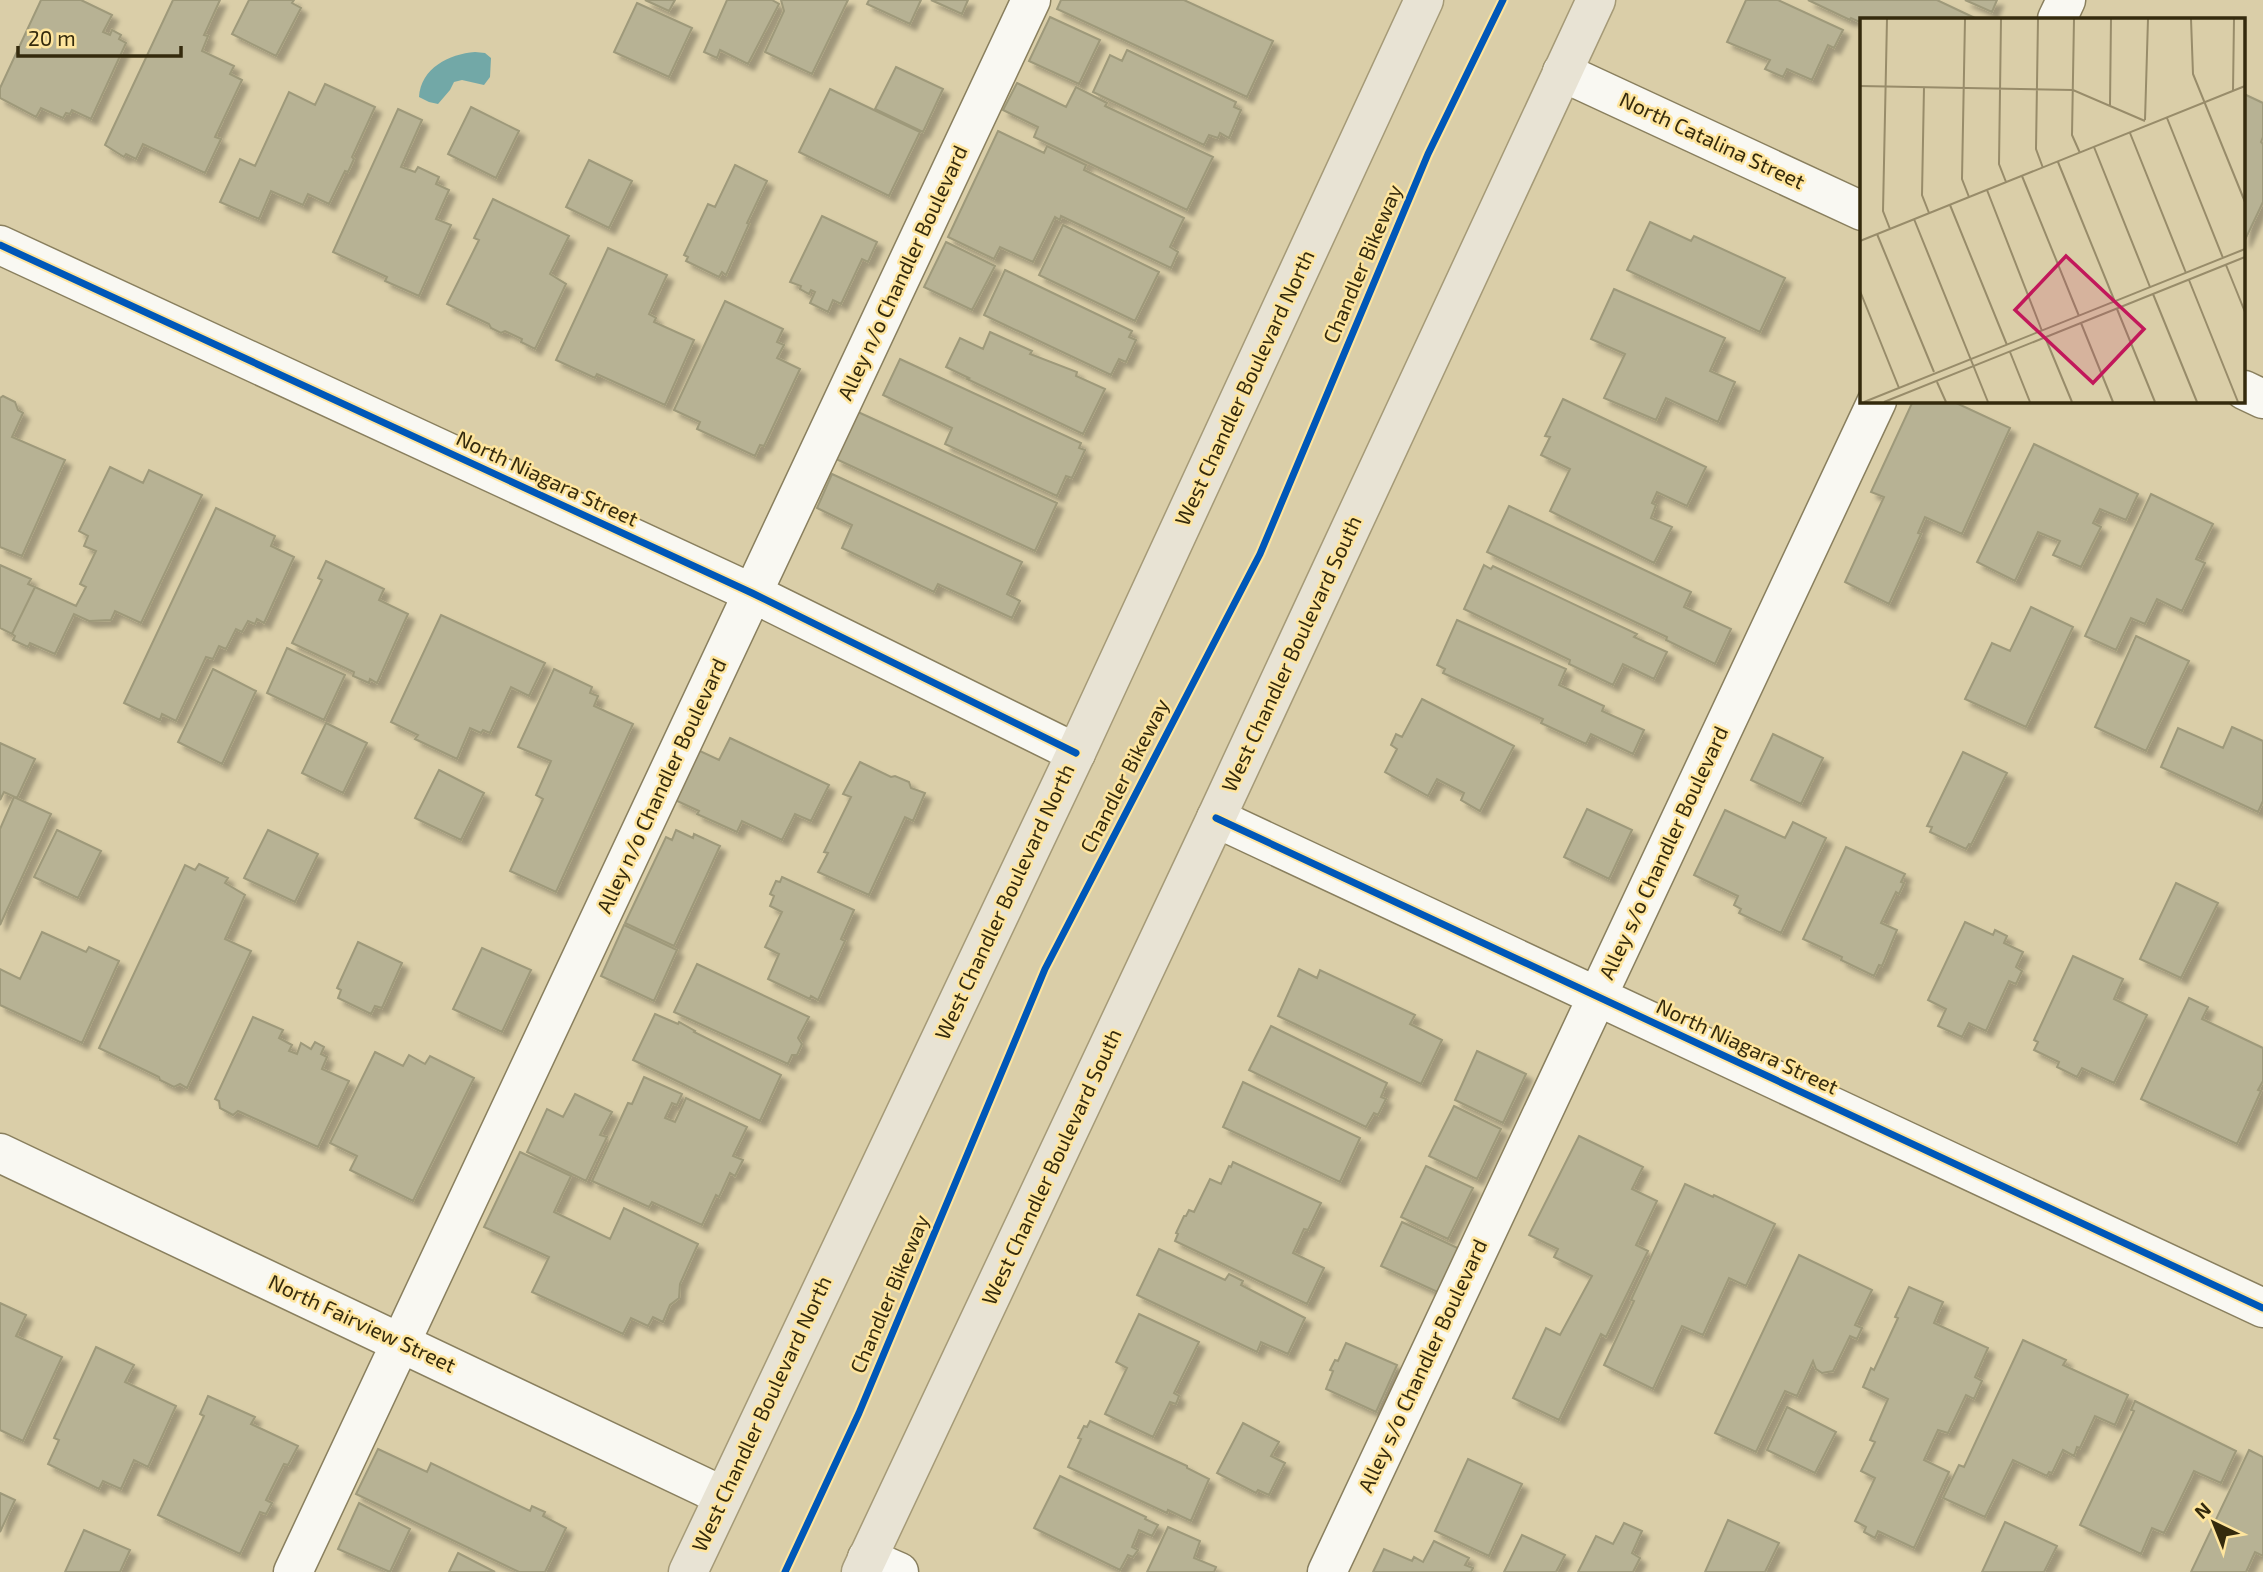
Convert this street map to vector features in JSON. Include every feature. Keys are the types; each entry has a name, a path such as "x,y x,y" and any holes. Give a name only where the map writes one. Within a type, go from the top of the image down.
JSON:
{"main road":[{"name":"West Chandler Boulevard North","path":"688,1572 1076,753 1423,0"},
{"name":"West Chandler Boulevard South","path":"876,1567 1216,818 1596,0"}],"street":[{"name":"Alley n/o Chandler Boulevard","path":"293,1572 1031,0"},
{"path":"2057,18 2066,0"},
{"name":"North Catalina Street","path":"1562,72 1860,210"},
{"name":"North Niagara Street","path":"0,245 752,593 1076,753"},
{"path":"2246,391 2263,399"},
{"name":"Alley s/o Chandler Boulevard","path":"1327,1572 1877,402"},
{"name":"North Niagara Street","path":"1216,818 2263,1308"},
{"name":"North Fairview Street","path":"0,1153 723,1496"}],"water":[{"path":"475,52 485,53 491,58 490,77 484,85 462,80 454,82 438,104 419,97 425,78 438,64 446,59"}],"building":[{"path":"41,0 81,0 112,15 103,32 110,35 112,30 121,35 119,39 126,43 91,119 72,110 63,118 41,108 36,117 0,98 0,88"},
{"path":"173,0 220,0 204,35 208,36 202,51 234,66 230,74 242,80 215,137 221,139 205,173 143,144 136,159 126,154 124,157 105,145"},
{"path":"249,0 294,0 292,3 301,8 276,56 232,34"},
{"path":"645,0 675,0 669,11"},
{"path":"727,0 772,0 779,4 748,64 720,50 717,58 704,52"},
{"path":"781,0 848,0 812,74 765,52 784,11"},
{"path":"869,0 921,0 910,24 867,4"},
{"path":"931,0 968,0 962,14"},
{"path":"1061,0 1184,0 1273,41 1247,97 1057,9"},
{"path":"1746,0 1778,0 1843,30 1834,48 1828,45 1812,80 1787,69 1783,77 1765,69 1770,60 1727,42"},
{"path":"1808,0 1937,0 1975,18 1860,18 1860,22 1851,18 1850,20"},
{"path":"1965,0 1997,0 1992,12"},
{"path":"637,3 692,28 669,77 614,52"},
{"path":"1050,17 1100,40 1079,84 1029,61"},
{"path":"1127,50 1236,102 1234,107 1241,110 1229,138 1220,133 1218,138 1209,135 1204,145 1093,92 1110,55 1122,61"},
{"path":"896,67 943,89 923,132 875,109"},
{"path":"1017,83 1066,107 1076,87 1107,103 1105,106 1213,157 1187,210 1034,137 1038,127 1003,110"},
{"path":"325,84 375,107 348,172 345,171 329,204 308,194 303,205 271,191 259,219 220,202 240,159 255,166 289,92 315,105"},
{"path":"830,89 920,132 889,196 799,152"},
{"path":"2246,95 2263,103 2263,202 2246,238"},
{"path":"471,107 519,131 496,178 448,154"},
{"path":"398,109 422,120 401,167 415,172 418,167 439,177 436,184 449,190 436,219 451,225 419,296 385,281 387,277 333,252"},
{"path":"998,131 1044,153 1047,146 1086,165 1084,170 1184,218 1170,247 1178,252 1171,268 1061,216 1060,220 1055,217 1033,262 1000,247 994,259 948,237"},
{"path":"589,160 632,181 609,228 566,207"},
{"path":"735,165 767,181 726,275 722,272 719,277 686,261 688,257 684,255 708,204 715,207"},
{"path":"493,199 569,236 550,274 566,284 535,349 521,342 522,339 505,331 501,333 489,324 447,304 479,240 474,238"},
{"path":"822,216 877,242 868,262 862,259 841,304 833,300 828,312 810,303 815,292 811,290 809,294 800,289 801,286 790,282"},
{"path":"1650,222 1691,241 1694,236 1785,278 1760,332 1627,270"},
{"path":"1063,225 1159,272 1135,321 1039,275"},
{"path":"946,242 995,266 972,310 924,287"},
{"path":"608,248 667,275 649,314 656,318 654,322 694,340 665,405 597,374 595,378 556,360"},
{"path":"1005,270 1132,331 1129,337 1136,340 1126,362 1119,359 1111,375 984,315"},
{"path":"1614,289 1725,338 1710,371 1735,382 1718,422 1666,398 1656,420 1604,398 1625,354 1591,339"},
{"path":"725,301 783,329 777,342 784,345 777,358 800,369 764,446 760,445 755,456 697,429 700,422 674,410"},
{"path":"990,332 1032,351 1030,354 1077,372 1076,376 1105,389 1083,434 946,367 960,338 983,349"},
{"path":"900,359 1081,443 1079,448 1085,450 1072,478 1066,476 1057,496 945,444 952,428 883,395"},
{"path":"3,396 15,402 18,410 23,413 12,437 65,460 22,556 0,547 0,398"},
{"path":"1563,399 1706,467 1687,506 1657,492 1652,503 1656,505 1651,518 1672,527 1654,563 1550,511 1570,469 1541,455 1550,437 1545,436"},
{"path":"1913,402 1954,402 2010,428 1962,534 1925,517 1918,533 1921,534 1889,604 1845,582 1884,497 1871,492"},
{"path":"858,412 1057,503 1035,551 836,459"},
{"path":"2034,444 2138,494 2126,520 2100,509 2093,523 2101,527 2081,567 2053,555 2060,541 2038,532 2015,581 1977,562"},
{"path":"110,467 143,483 149,470 202,495 141,623 115,611 111,620 89,621 74,614 55,654 30,643 28,647 13,640 15,636 12,634 35,587 76,606 86,587 80,584 96,551 84,546 88,536 79,531"},
{"path":"832,474 1022,562 1007,594 1020,601 1012,618 938,584 934,592 842,548 852,525 817,508"},
{"path":"2151,494 2213,524 2196,559 2205,563 2182,611 2157,599 2145,624 2131,618 2116,650 2085,636"},
{"path":"1509,506 1691,592 1684,607 1731,629 1715,664 1666,640 1667,637 1487,552"},
{"path":"216,508 275,536 271,546 294,557 264,623 257,619 255,624 248,621 242,632 236,629 226,649 219,646 213,659 206,657 176,721 162,714 160,720 124,703"},
{"path":"326,561 384,589 379,600 408,614 377,683 370,679 369,683 353,676 354,672 292,643 322,580 318,578"},
{"path":"0,565 31,579 28,584 35,587 12,634 0,628"},
{"path":"1484,565 1491,569 1493,566 1637,634 1634,637 1667,652 1654,679 1623,664 1613,685 1569,664 1570,660 1464,609"},
{"path":"2031,607 2073,627 2026,727 1965,699 1992,643 2010,651"},
{"path":"441,615 545,663 529,696 511,687 490,733 483,730 481,733 470,728 457,759 415,739 418,735 391,722"},
{"path":"1457,620 1566,669 1559,685 1604,706 1602,711 1644,730 1633,754 1591,734 1586,744 1541,723 1543,719 1443,673 1445,669 1437,665"},
{"path":"2136,636 2189,661 2146,751 2095,727"},
{"path":"287,648 345,675 324,720 267,693"},
{"path":"213,669 256,691 222,764 178,742"},
{"path":"554,669 592,687 590,693 598,696 594,706 633,724 556,892 510,871 543,799 536,795 551,761 518,747"},
{"path":"1422,699 1514,746 1480,811 1461,800 1464,793 1437,779 1428,796 1385,772 1397,749 1391,745 1396,734 1402,737"},
{"path":"326,723 367,743 343,793 302,773"},
{"path":"2232,727 2263,741 2263,801 2258,812 2161,767 2178,728 2223,748"},
{"path":"1773,734 1823,758 1801,804 1751,780"},
{"path":"730,738 829,785 811,821 795,814 782,840 742,821 737,832 697,814 699,811 675,800 698,750 719,760"},
{"path":"0,743 35,759 17,798 4,792 0,800"},
{"path":"1963,752 2007,773 1971,845 1966,849 1930,832 1932,827 1927,826"},
{"path":"860,762 891,777 909,782 911,788 925,793 913,821 905,817 869,895 818,872 828,853 824,852 851,797 843,794"},
{"path":"439,770 484,793 461,840 415,818"},
{"path":"14,797 51,814 0,925 0,829"},
{"path":"1587,809 1632,830 1609,879 1564,857"},
{"path":"1725,810 1785,838 1793,822 1826,838 1781,933 1739,913 1741,909 1734,905 1738,896 1694,875"},
{"path":"57,830 101,851 78,898 34,877"},
{"path":"268,830 318,854 295,902 244,878"},
{"path":"676,830 693,838 694,834 720,846 674,946 625,923 666,837 672,840"},
{"path":"1846,847 1905,874 1899,894 1896,892 1881,923 1897,930 1882,966 1879,965 1874,976 1803,939"},
{"path":"199,864 228,878 225,883 245,895 225,939 251,951 187,1088 180,1084 174,1087 99,1048 185,865 195,870"},
{"path":"782,877 854,910 841,939 845,941 818,1000 811,996 810,999 768,979 779,954 765,947 782,912 770,906 774,896 770,894 776,881 780,882"},
{"path":"2176,883 2218,903 2181,978 2140,959"},
{"path":"1965,922 1993,935 1995,930 2007,936 2004,943 2023,952 2016,967 2022,971 2016,984 2009,981 1986,1031 1969,1023 1962,1037 1938,1026 1946,1009 1928,1000"},
{"path":"624,925 677,950 654,1001 601,976"},
{"path":"42,932 86,952 89,947 119,961 82,1043 0,1005 0,969 20,979"},
{"path":"358,942 402,963 382,1008 375,1006 371,1014 338,998 341,990 337,988"},
{"path":"482,948 531,970 502,1032 453,1009"},
{"path":"2073,956 2123,979 2114,999 2147,1015 2114,1083 2082,1068 2077,1077 2057,1067 2059,1062 2034,1050 2038,1042 2034,1040"},
{"path":"697,964 809,1017 798,1038 802,1044 797,1055 792,1055 788,1064 674,1012"},
{"path":"1299,969 1317,978 1320,970 1415,1015 1410,1024 1442,1040 1421,1084 1278,1016"},
{"path":"2189,998 2208,1007 2202,1019 2263,1048 2263,1081 2258,1090 2261,1091 2237,1144 2141,1099"},
{"path":"655,1014 678,1024 679,1022 781,1075 760,1121 633,1060"},
{"path":"253,1017 283,1030 279,1038 292,1045 289,1051 297,1054 301,1043 311,1049 315,1042 324,1047 321,1054 327,1057 322,1069 349,1081 318,1147 238,1111 233,1115 220,1108 219,1101 215,1099"},
{"path":"1271,1026 1387,1083 1381,1097 1386,1099 1378,1115 1374,1113 1366,1127 1249,1070"},
{"path":"1477,1051 1526,1074 1503,1123 1455,1100"},
{"path":"375,1052 403,1066 409,1055 425,1064 430,1056 474,1078 413,1201 350,1170 357,1156 330,1143"},
{"path":"644,1077 682,1094 677,1105 672,1103 665,1118 675,1122 686,1098 747,1127 733,1156 743,1160 735,1176 730,1173 719,1197 716,1195 702,1225 652,1202 649,1207 592,1181 628,1103 632,1104"},
{"path":"1243,1082 1360,1138 1340,1182 1223,1127"},
{"path":"575,1094 612,1112 600,1135 607,1137 586,1181 527,1152 547,1109 563,1117"},
{"path":"1454,1106 1501,1129 1477,1179 1429,1156"},
{"path":"1579,1136 1643,1167 1632,1189 1657,1201 1636,1245 1648,1251 1606,1337 1601,1334 1559,1420 1513,1398 1546,1328 1560,1335 1592,1276 1554,1257 1558,1249 1529,1235"},
{"path":"520,1152 571,1176 554,1212 610,1239 624,1208 698,1244 680,1284 679,1298 670,1305 663,1322 653,1317 648,1326 631,1318 623,1334 532,1292 549,1257 484,1227"},
{"path":"1233,1162 1321,1203 1308,1230 1304,1229 1293,1253 1324,1268 1307,1304 1175,1241 1184,1216 1189,1210 1194,1212 1210,1179 1221,1184"},
{"path":"1426,1166 1473,1188 1448,1239 1401,1217"},
{"path":"1685,1184 1775,1224 1746,1286 1729,1278 1703,1335 1682,1326 1653,1389 1604,1365"},
{"path":"1402,1222 1464,1251 1444,1295 1381,1266"},
{"path":"1159,1249 1225,1280 1229,1274 1243,1281 1241,1285 1305,1318 1288,1354 1261,1342 1257,1352 1137,1295"},
{"path":"1799,1255 1872,1290 1855,1325 1862,1328 1857,1339 1850,1336 1833,1371 1822,1373 1816,1369 1813,1361 1797,1396 1785,1391 1756,1452 1715,1433"},
{"path":"1909,1287 1943,1302 1934,1323 1988,1348 1975,1377 1982,1381 1974,1399 1966,1395 1948,1433 1938,1430 1924,1460 1949,1472 1914,1548 1878,1531 1875,1538 1864,1532 1866,1527 1855,1521 1875,1478 1861,1471 1875,1442 1870,1440 1888,1399 1863,1387 1871,1368 1874,1370 1898,1318 1895,1317"},
{"path":"0,1303 26,1315 16,1336 62,1357 23,1441 0,1430"},
{"path":"1139,1314 1199,1342 1174,1393 1179,1396 1176,1404 1170,1402 1153,1437 1105,1414 1127,1368 1116,1362"},
{"path":"2023,1340 2066,1360 2063,1365 2128,1395 2115,1425 2095,1416 2074,1456 2063,1450 2052,1473 2049,1472 2047,1476 2013,1460 1985,1517 1943,1498 1959,1465 1964,1467"},
{"path":"1346,1343 1397,1365 1376,1412 1326,1389 1333,1371 1330,1370 1335,1360 1338,1361"},
{"path":"96,1347 134,1365 125,1382 176,1406 148,1467 134,1460 121,1489 103,1481 99,1489 48,1464 59,1440 54,1438"},
{"path":"208,1396 255,1417 251,1424 298,1446 288,1465 284,1464 266,1500 272,1503 266,1514 260,1512 240,1554 158,1515 204,1416 200,1414"},
{"path":"2135,1401 2236,1451 2221,1483 2194,1471 2164,1533 2152,1528 2141,1554 2080,1525 2134,1411 2131,1410"},
{"path":"1787,1407 1836,1432 1815,1473 1767,1450"},
{"path":"1090,1421 1209,1479 1191,1521 1168,1510 1167,1513 1068,1467 1081,1439 1078,1438"},
{"path":"1243,1423 1279,1442 1271,1456 1285,1463 1269,1495 1258,1490 1256,1493 1217,1473"},
{"path":"378,1449 427,1472 431,1463 530,1511 532,1506 545,1512 543,1516 566,1528 545,1572 519,1572 356,1494"},
{"path":"2249,1450 2263,1457 2263,1556 2255,1552 2246,1572 2191,1572"},
{"path":"1468,1459 1522,1484 1489,1556 1435,1531"},
{"path":"1060,1476 1158,1525 1152,1536 1139,1530 1132,1547 1138,1550 1133,1557 1128,1555 1120,1570 1034,1528"},
{"path":"0,1493 15,1500 0,1532"},
{"path":"359,1503 410,1529 390,1572 338,1549"},
{"path":"1728,1520 1779,1543 1765,1572 1705,1572"},
{"path":"2005,1522 2057,1546 2044,1572 1982,1572"},
{"path":"1624,1523 1642,1531 1632,1553 1640,1558 1633,1572 1578,1572 1596,1536 1613,1544"},
{"path":"1168,1527 1200,1541 1194,1558 1216,1567 1214,1572 1147,1572"},
{"path":"84,1530 130,1550 120,1572 65,1572"},
{"path":"1522,1535 1565,1555 1556,1572 1504,1572"},
{"path":"1434,1541 1469,1558 1465,1565 1473,1568 1471,1572 1373,1572 1384,1549 1412,1561 1414,1557 1423,1562"},
{"path":"458,1553 495,1572 449,1572"}],"cycle path":[{"name":"Chandler Bikeway","path":"785,1572 859,1413 1045,969 1260,554 1428,154 1503,0"},
{"path":"0,245 752,593 1076,753"},
{"path":"1216,818 2263,1308"}]}
